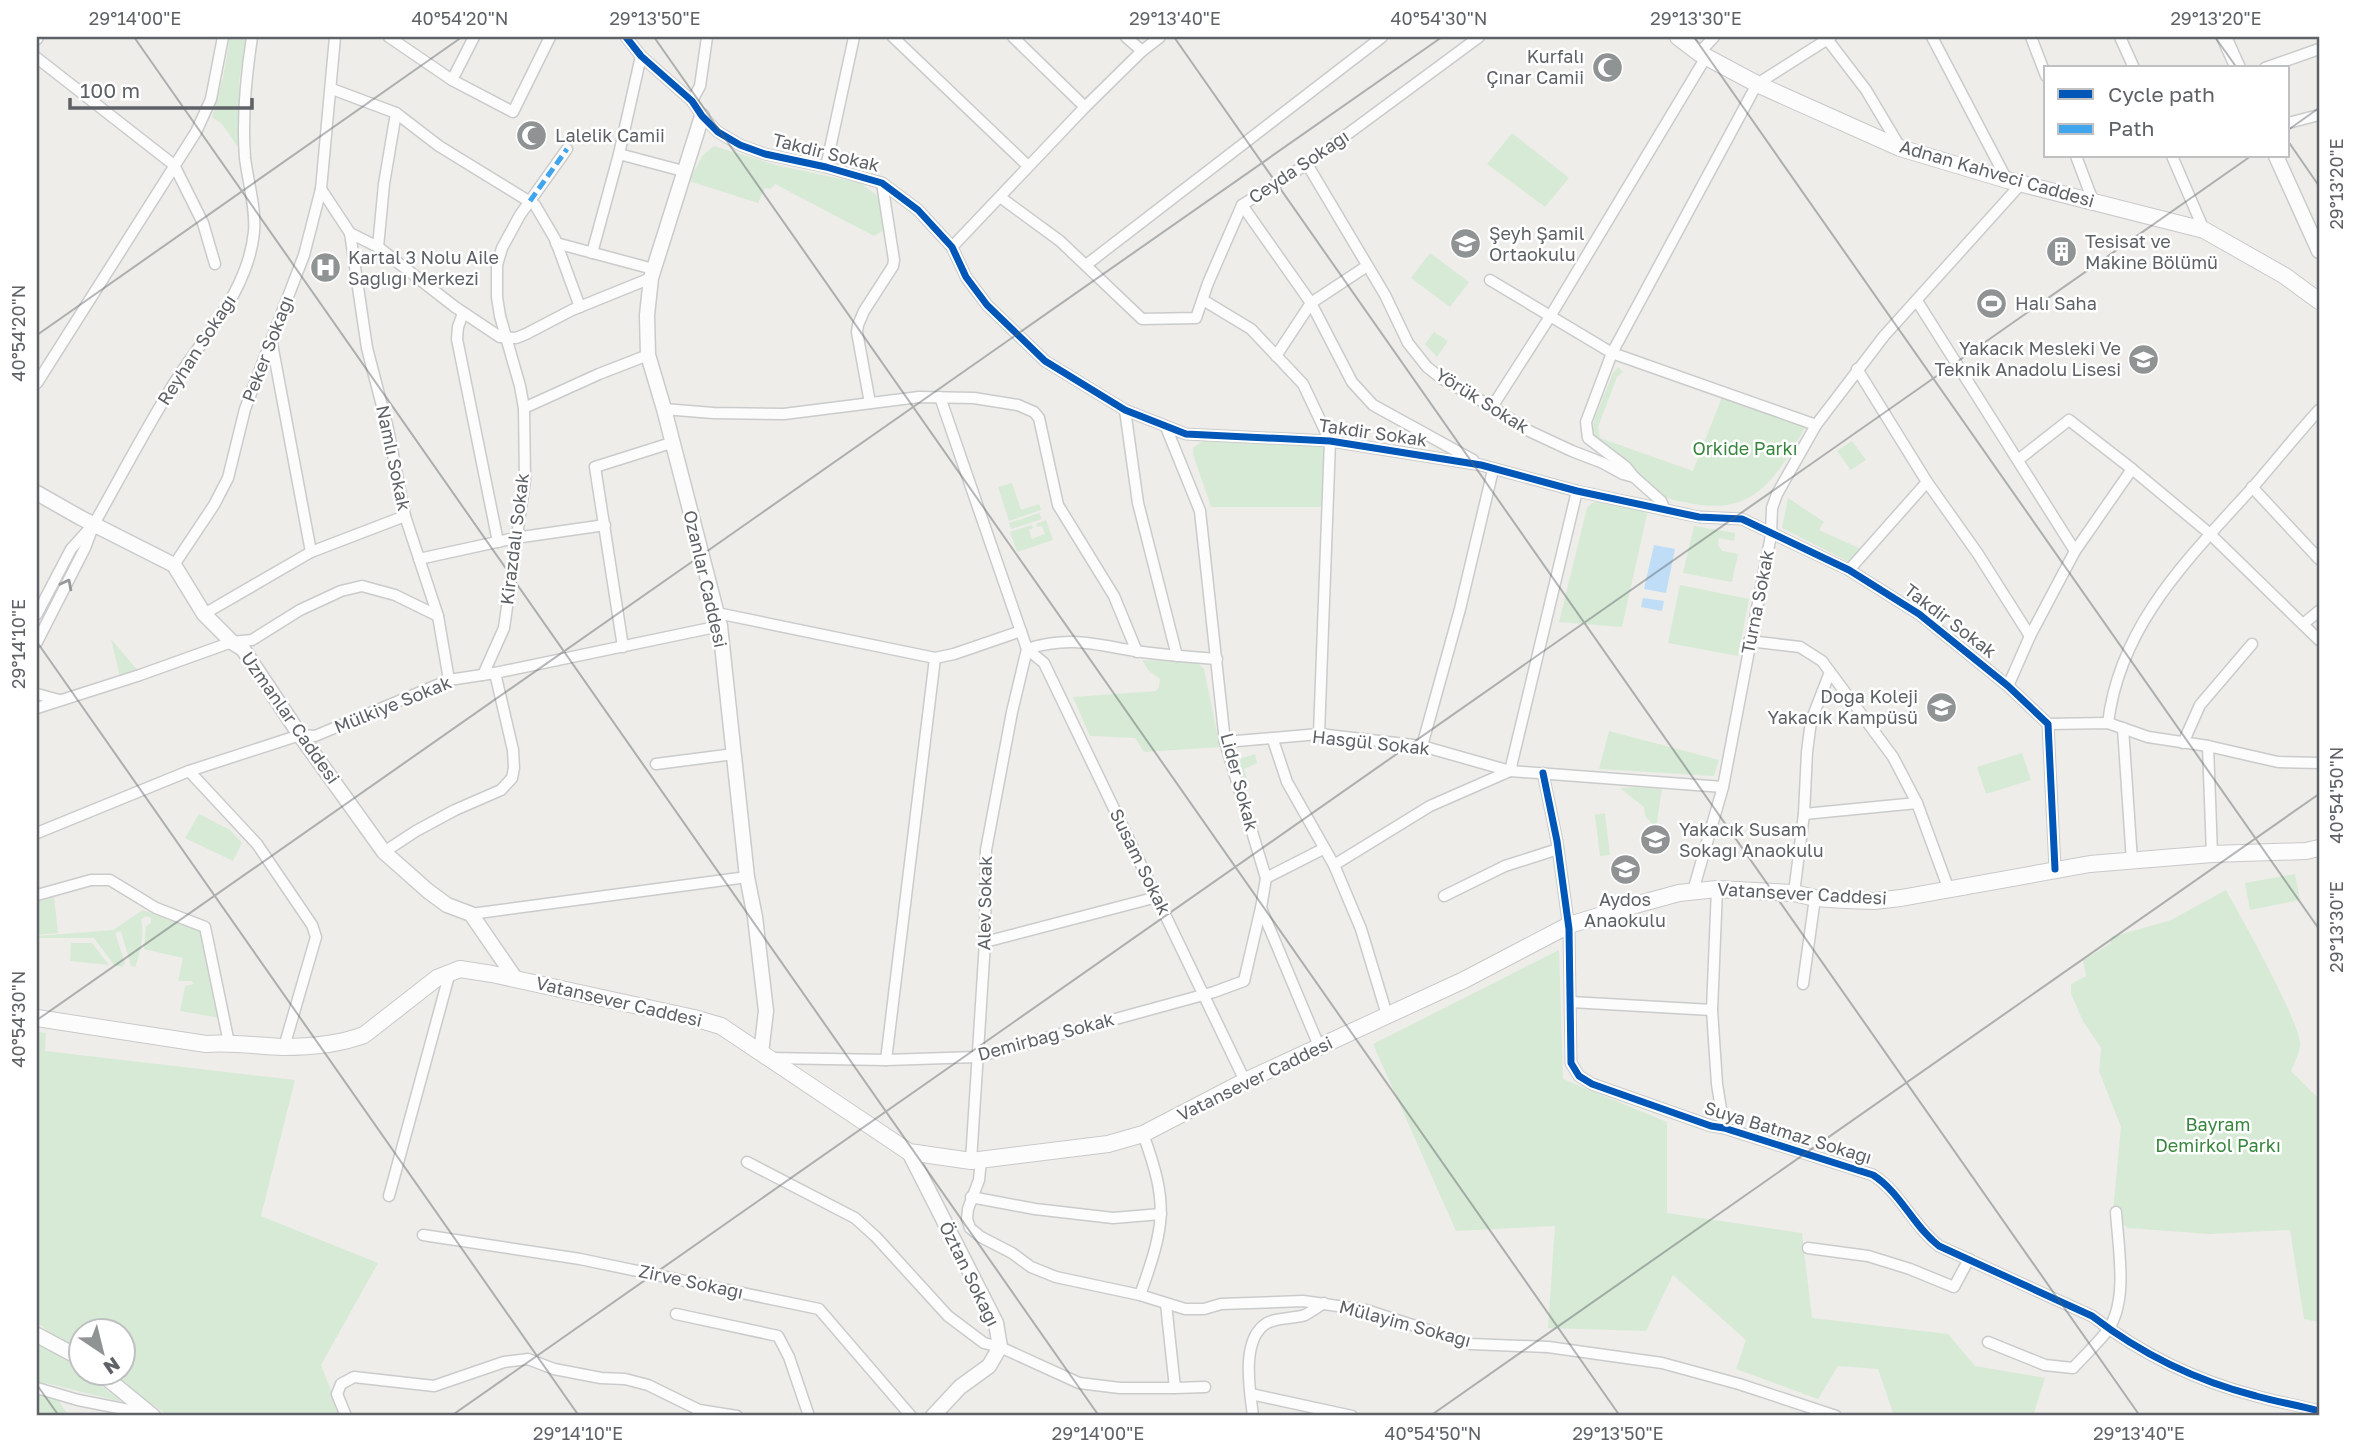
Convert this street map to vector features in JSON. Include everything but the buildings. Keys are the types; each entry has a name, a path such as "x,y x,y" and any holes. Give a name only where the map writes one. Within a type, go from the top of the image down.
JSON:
{"main road":[{"name":"Adnan Kahveci Caddesi","path":"1678,37 1702,55 1757,84 1900,148 2014,182 2204,230 2285,276 2319,300"},
{"name":"Vatansever Caddesi","path":"450,972 460,969 515,978 721,1026 909,1153 976,1160 1108,1144 1143,1134 1245,1081 1464,980 1569,925 1693,891 1717,889 1794,893 1815,898 1874,901 1949,890 2055,869 2212,854 2306,851 2319,848"},
{"path":"37,1007 229,1042 284,1047 351,1040 364,1035 437,978 450,972"},
{"path":"37,1018 205,1044 229,1042"}],"street":[{"path":"37,383 195,132 212,99 223,37"},
{"name":"Reyhan Sokağı","path":"37,642 85,548 94,524 172,387 233,296 248,259 254,231 245,157 246,92 252,37"},
{"name":"Peker Sokağı","path":"174,565 214,505 228,478 245,409 304,255 321,189 335,37"},
{"path":"389,37 452,80 513,112 550,37"},
{"path":"452,80 474,37"},
{"path":"692,101 700,86 707,37"},
{"path":"826,167 854,37"},
{"path":"893,37 1028,166"},
{"path":"1013,37 1084,107"},
{"path":"1126,37 1142,51"},
{"path":"952,247 1084,107 1160,37"},
{"path":"1086,265 1382,37"},
{"name":"Ceyda Sokağı","path":"1203,300 1242,205 1307,164 1479,37"},
{"path":"1492,407 1551,315 1714,37"},
{"path":"1932,37 2014,182"},
{"path":"2031,37 2044,71"},
{"path":"2120,37 2133,66"},
{"path":"2224,37 2237,66"},
{"name":"Takdir Sokak","path":"629,38 641,56 692,101 718,132 740,145 765,154 882,183 918,210 952,247 966,277 987,305 1045,361 1125,410 1186,434 1330,441 1481,465 1577,491 1699,517 1742,519 1850,570 1919,614 2008,686 2048,724"},
{"path":"1634,477 1588,438 1586,422 1612,353 1757,84 1829,38 1866,90 1900,148"},
{"path":"2271,66 2319,49"},
{"path":"592,253 619,154 641,56"},
{"path":"37,58 174,165 204,223 215,264"},
{"path":"332,89 396,113 439,146 530,201 542,215 556,243 580,307"},
{"path":"378,247 384,184 396,113"},
{"path":"2290,123 2319,115"},
{"name":"Ozanlar Caddesi","path":"702,116 652,274 647,315 648,355 719,620 747,877 755,916 765,1012 765,1055"},
{"name":"Kirazdalı Sokak","path":"489,674 504,628 525,480 524,408 496,298 496,265 520,215 566,149"},
{"path":"619,154 683,171"},
{"path":"2077,158 2093,201"},
{"path":"2173,158 2204,230"},
{"path":"2277,158 2315,232 2319,251"},
{"name":"Yörük Sokak","path":"1307,164 1385,295 1408,343 1427,367 1527,430 1634,477 1661,501 1665,510"},
{"name":"Turna Sokak","path":"1693,891 1723,787 1749,641 1772,535 1772,509 1777,494 1816,425 1857,369 1917,301 2014,182"},
{"path":"870,403 857,332 864,311 893,266 882,183"},
{"path":"321,189 350,233 378,247 463,313 500,337 526,334 652,274"},
{"path":"1000,197 1060,241 1142,319 1196,318 1203,300 1251,329 1303,384 1330,441 1319,734"},
{"path":"1242,205 1311,303 1352,382 1373,405 1481,465"},
{"name":"Namlı Sokak","path":"350,233 367,348 388,429 405,516 438,616 449,680"},
{"path":"556,243 652,274"},
{"path":"1276,356 1311,303 1367,266"},
{"path":"1490,280 1612,353 1816,425"},
{"path":"1917,301 2075,551"},
{"path":"463,313 457,339 498,542"},
{"path":"271,341 311,552"},
{"path":"524,408 648,355"},
{"path":"1857,369 1927,482 2031,636"},
{"path":"664,409 784,414 919,397 940,397 974,398 1017,405 1034,412 1039,418 1059,505 1114,596 1137,652"},
{"path":"940,397 1027,649 1048,642 1077,641 1137,652 1217,659"},
{"path":"1125,410 1138,503 1177,656"},
{"path":"2108,723 2119,669 2128,647 2161,594 2209,533 2319,410"},
{"path":"2018,460 2069,420 2209,533 2319,640"},
{"name":"Lider Sokak","path":"1166,427 1200,512 1226,742 1266,878 1261,908"},
{"path":"623,647 596,467 671,443"},
{"path":"2008,686 2075,551 2132,469"},
{"path":"1422,746 1460,609 1493,470"},
{"path":"1850,570 1927,482"},
{"path":"2252,487 2319,559"},
{"path":"1334,865 1430,806 1510,771 1577,491"},
{"path":"37,493 174,565"},
{"path":"204,614 311,552 405,516"},
{"name":"Reyhan Sokağı","path":"37,614 71,549 94,524"},
{"path":"419,559 515,538 605,525"},
{"name":"Uzmanlar Caddesi","path":"174,565 204,614 232,642 243,649 300,735 384,852 447,905 471,914"},
{"path":"37,708 140,676 232,642 253,640 300,610 341,591 362,586 395,595 438,616"},
{"path":"2303,624 2319,611"},
{"path":"719,620 935,658 1021,631"},
{"name":"Mülkiye Sokak","path":"37,833 189,771 300,735 315,736 449,680 623,647 719,620"},
{"path":"1749,641 1800,647 1822,661 1893,757 1917,803 1949,890"},
{"path":"2183,743 2200,705 2252,644"},
{"name":"Susam Sokak","path":"1027,649 1044,663 1245,1081"},
{"name":"Alev Sokak","path":"976,1160 977,1057 985,942 986,850 1012,712 1027,649"},
{"path":"886,1060 935,658"},
{"path":"1794,893 1804,814 1811,721 1830,672"},
{"path":"384,852 455,810 501,790 512,778 513,750 489,674"},
{"path":"37,694 58,700"},
{"path":"2055,869 2048,724 2108,723 2148,737 2208,746 2278,762 2319,763"},
{"path":"2123,728 2132,861"},
{"name":"Hasgül Sokak","path":"1226,742 1319,734 1422,746 1510,771 1723,787"},
{"path":"1273,740 1287,782 1334,865 1361,929 1387,1015"},
{"path":"2208,746 2212,854"},
{"path":"656,764 734,754"},
{"path":"189,771 257,844 312,925 316,937 284,1047"},
{"name":"Suya Batmaz Sokağı","path":"1543,773 1569,925 1571,1063 1579,1076 1625,1097 1711,1126 1874,1175 1886,1184 1926,1236 1939,1246 2092,1317 2184,1372 2254,1396 2319,1411"},
{"path":"1804,814 1917,803"},
{"path":"1266,878 1323,849"},
{"path":"1444,896 1505,866 1558,849"},
{"path":"515,978 471,914 747,877"},
{"path":"37,895 91,880 110,880 156,908 205,927 229,1042"},
{"path":"1717,889 1712,1010 1717,1084 1724,1128"},
{"path":"985,942 1157,897"},
{"path":"1803,984 1815,898"},
{"path":"1261,908 1320,1046"},
{"name":"Demirbağ Sokak","path":"765,1055 886,1060 977,1057 1231,987 1244,981 1261,908"},
{"path":"389,1196 450,972"},
{"path":"1571,1002 1712,1010"},
{"path":"1140,1295 1159,1238 1161,1214 1157,1173 1143,1134"},
{"name":"Öztan Sokağı","path":"909,1153 996,1323 1000,1347 989,1366 960,1387 933,1416"},
{"name":"Mülayim Sokağı","path":"976,1160 979,1180 971,1197 967,1219 970,1228 1031,1266 1056,1277 1140,1295 1185,1309 1204,1309 1221,1304 1303,1301 1366,1310 1471,1344 1548,1347 1662,1363 1739,1384 1836,1416"},
{"path":"747,1162 855,1218 876,1237 948,1316 984,1343 1000,1347 1079,1383 1120,1388 1205,1387"},
{"path":"971,1197 1035,1209 1113,1218 1161,1214"},
{"path":"1988,1342 2045,1365 2073,1368 2109,1329 2121,1289 2116,1212"},
{"name":"Zirve Sokağı","path":"423,1235 580,1259 819,1309 911,1416"},
{"path":"1808,1248 1868,1256 1954,1287 1969,1259"},
{"path":"1253,1416 1249,1361 1251,1345 1257,1333 1268,1323 1305,1315 1324,1303"},
{"path":"1166,1304 1175,1388"},
{"path":"676,1314 778,1336 789,1357 809,1416"},
{"path":"37,1335 66,1349"},
{"path":"346,1416 337,1394 341,1384 354,1377 434,1387 504,1362 528,1359 554,1369 648,1385 699,1410 737,1416"},
{"path":"115,1386 152,1416"},
{"path":"37,1388 152,1416"},
{"path":"1251,1394 1352,1416"}],"green space":[{"path":"230,37 246,37 239,82 238,147 222,124 212,117 223,78"},
{"path":"1512,133 1569,178 1545,207 1487,164"},
{"path":"714,146 776,165 860,183 878,196 883,231 874,236 775,184 771,189 765,188 758,203 689,181 703,155"},
{"path":"1430,253 1469,282 1450,307 1411,278"},
{"path":"1434,332 1448,341 1437,357 1425,344"},
{"name":"Orkide Parkı","path":"1618,367 1623,372 1617,377 1598,427 1600,438 1693,471 1722,397 1805,428 1774,476 1749,497 1734,504 1715,506 1670,499 1592,436 1594,420"},
{"path":"1203,441 1323,446 1326,449 1325,507 1211,507 1193,454 1193,448"},
{"path":"1852,441 1866,460 1851,470 1837,451"},
{"path":"1012,483 1021,510 1039,504 1041,510 1009,521 998,487"},
{"path":"1788,498 1824,522 1819,530 1861,549 1849,562 1782,528"},
{"path":"1601,501 1648,510 1622,627 1559,622 1587,508 1592,503"},
{"path":"1039,513 1042,519 1011,529 1009,523"},
{"path":"1046,520 1053,540 1017,552 1010,532 1032,525 1033,528 1029,530 1032,539 1045,534 1042,526 1037,527 1036,524"},
{"path":"1694,526 1735,533 1734,541 1719,538 1718,545 1722,551 1738,554 1732,582 1683,573"},
{"path":"1680,585 1749,599 1738,656 1668,643"},
{"path":"111,639 139,672 120,677"},
{"path":"1142,660 1197,663 1204,669 1220,747 1144,752 1135,738 1090,736 1073,697 1156,691 1160,679 1149,671"},
{"path":"1609,731 1719,760 1714,776 1599,769"},
{"path":"2022,753 2031,780 1986,794 1977,767"},
{"path":"1255,754 1257,763 1244,769 1249,786 1246,787 1239,761"},
{"path":"1620,788 1662,789 1656,828 1645,816 1644,807"},
{"path":"1605,813 1610,855 1600,856 1595,815"},
{"path":"199,814 230,830 242,843 233,861 185,838"},
{"path":"2295,874 2300,900 2250,910 2245,883"},
{"name":"Bayram Demirkol Parkı","path":"2226,890 2292,1017 2300,1046 2291,1071 2319,1099 2319,1322 2304,1319 2290,1230 2209,1234 2128,1228 2113,1210 2121,1127 2099,1071 2101,1048 2083,1021 2071,994 2071,984 2086,976 2083,960 2110,944 2112,937 2171,920"},
{"path":"54,897 58,933 37,935 37,902"},
{"path":"143,910 201,932 220,1018 180,1011 185,986 194,984 192,981 178,981 183,958 144,949 146,926 151,923 151,918 146,916 141,919 141,944 135,967 131,966 121,931 115,933 125,963 122,967 114,965 94,938 37,938 113,930"},
{"path":"71,943 92,943 109,965 70,961"},
{"path":"1559,950 1563,1079 1667,1122 1667,1213 1802,1233 1812,1318 1948,1334 1975,1366 2045,1378 2033,1416 1894,1416 1878,1369 1838,1366 1818,1399 1736,1369 1746,1340 1673,1275 1646,1331 1548,1328 1555,1226 1456,1231 1373,1044"},
{"path":"37,1032 46,1033 45,1051 295,1080 261,1216 378,1263 321,1365 341,1416 169,1416 126,1386 136,1386 136,1316 66,1316 66,1344 37,1323"},
{"path":"37,1340 66,1360 66,1386 102,1386 122,1402 46,1383 69,1416 37,1416"}],"water":[{"path":"1654,545 1675,549 1666,593 1644,589"},
{"path":"1643,598 1664,601 1662,611 1641,607"}],"marked path":[{"path":"530,201 567,149"}],"cycle path":[{"path":"626,37 641,56 692,101 718,132 740,145 765,154 882,183 918,210 952,247 966,277 987,305 1045,361 1125,410 1186,434 1330,441 1481,465 1577,491 1699,517 1742,519 1849,570 1919,614 2008,686 2048,724 2055,869"},
{"path":"1543,773 1557,841 1569,929 1571,1063 1579,1076 1592,1084 1711,1126 1873,1175 1883,1182 1939,1246 2092,1316 2149,1354 2191,1374 2234,1390 2319,1411"}],"place":[{"name":"Kurfalı Çınar Camii","path":"1607,67"},
{"name":"Lalelik Camii","path":"532,136"},
{"name":"Şeyh Şamil Ortaokulu","path":"1466,244"},
{"name":"Tesisat ve Makine Bölümü","path":"2062,252"},
{"name":"Kartal 3 Nolu Aile Sağlığı Merkezi","path":"325,268"},
{"name":"Halı Saha","path":"1992,304"},
{"name":"Yakacık Mesleki Ve Teknik Anadolu Lisesi","path":"2144,359"},
{"name":"Doğa Koleji Yakacık Kampüsü","path":"1941,707"},
{"name":"Yakacık Susam Sokağı Anaokulu","path":"1656,840"},
{"name":"Aydos Anaokulu","path":"1625,870"}]}
